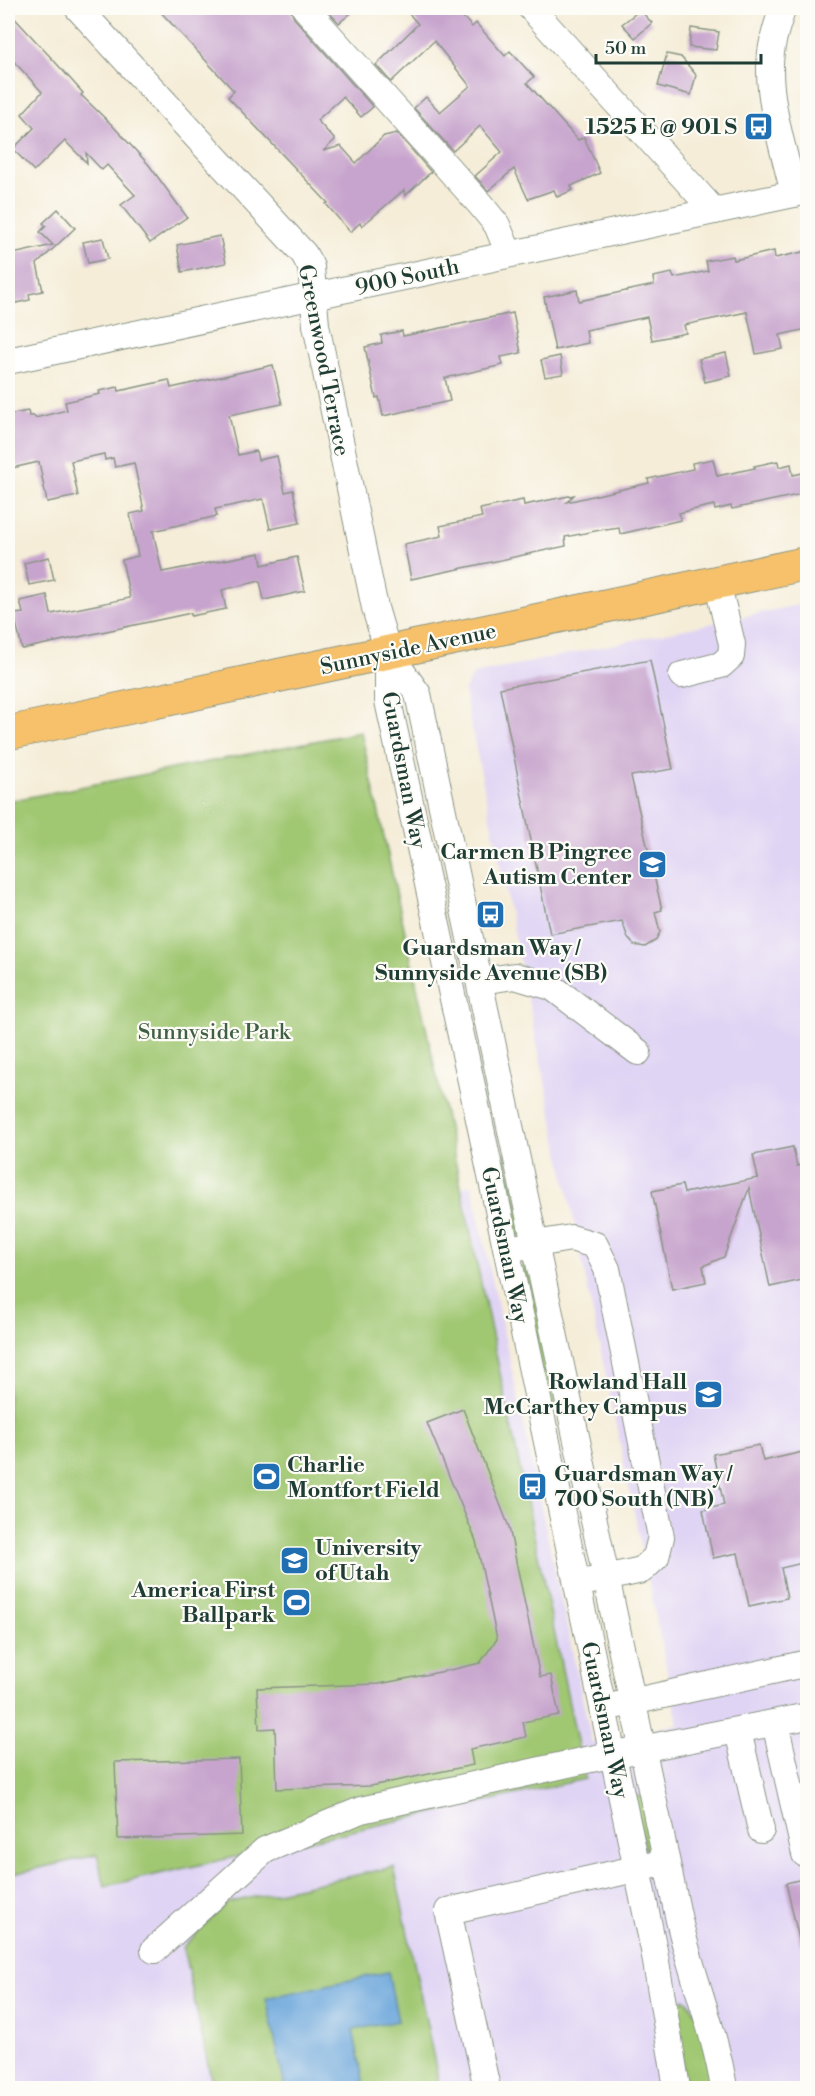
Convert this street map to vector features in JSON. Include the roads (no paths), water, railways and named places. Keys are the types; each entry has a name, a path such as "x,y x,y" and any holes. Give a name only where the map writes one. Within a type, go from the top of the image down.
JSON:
{"main road":[{"name":"Sunnyside Avenue","path":"8,733 807,563"}],"street":[{"name":"Greenwood Terrace","path":"78,8 304,254 311,267 316,325 375,608 388,652"},
{"path":"305,8 480,204 497,225 509,254"},
{"path":"531,8 714,211"},
{"path":"783,8 774,32 770,67 774,104 801,192"},
{"name":"900 South","path":"8,361 801,192"},
{"path":"682,675 721,665 731,656 732,644 717,582"},
{"name":"Guardsman Way","path":"388,652 418,694 686,1950 716,2049 724,2088"},
{"name":"Guardsman Way","path":"388,652 388,700 614,1755 654,1950 677,2088"},
{"path":"480,981 515,976 552,987 638,1052"},
{"path":"507,1250 536,1242 571,1238 595,1245 607,1269 662,1537 656,1557 642,1570 577,1584"},
{"path":"603,1707 807,1663"},
{"path":"154,1950 265,1850 361,1810 807,1716"},
{"path":"775,1723 805,1854"},
{"path":"738,1731 761,1830"},
{"path":"487,2088 448,1911 668,1863"}],"water":[{"path":"388,1972 398,2021 353,2030 365,2088 285,2088 266,1998"}],"place":[{"name":"1525 E @ 901 S","path":"758,126"},
{"name":"Carmen B Pingree Autism Center","path":"653,864"},
{"name":"Guardsman Way / Sunnyside Avenue (SB)","path":"491,915"},
{"name":"Rowland Hall McCarthey Campus","path":"708,1394"},
{"name":"Charlie Montfort Field","path":"266,1477"},
{"name":"Guardsman Way / 700 South (NB)","path":"533,1486"},
{"name":"University of Utah","path":"294,1560"},
{"name":"America First Ballpark","path":"296,1602"}],"park label":[{"name":"Sunnyside Park","path":"214,1031"}]}
